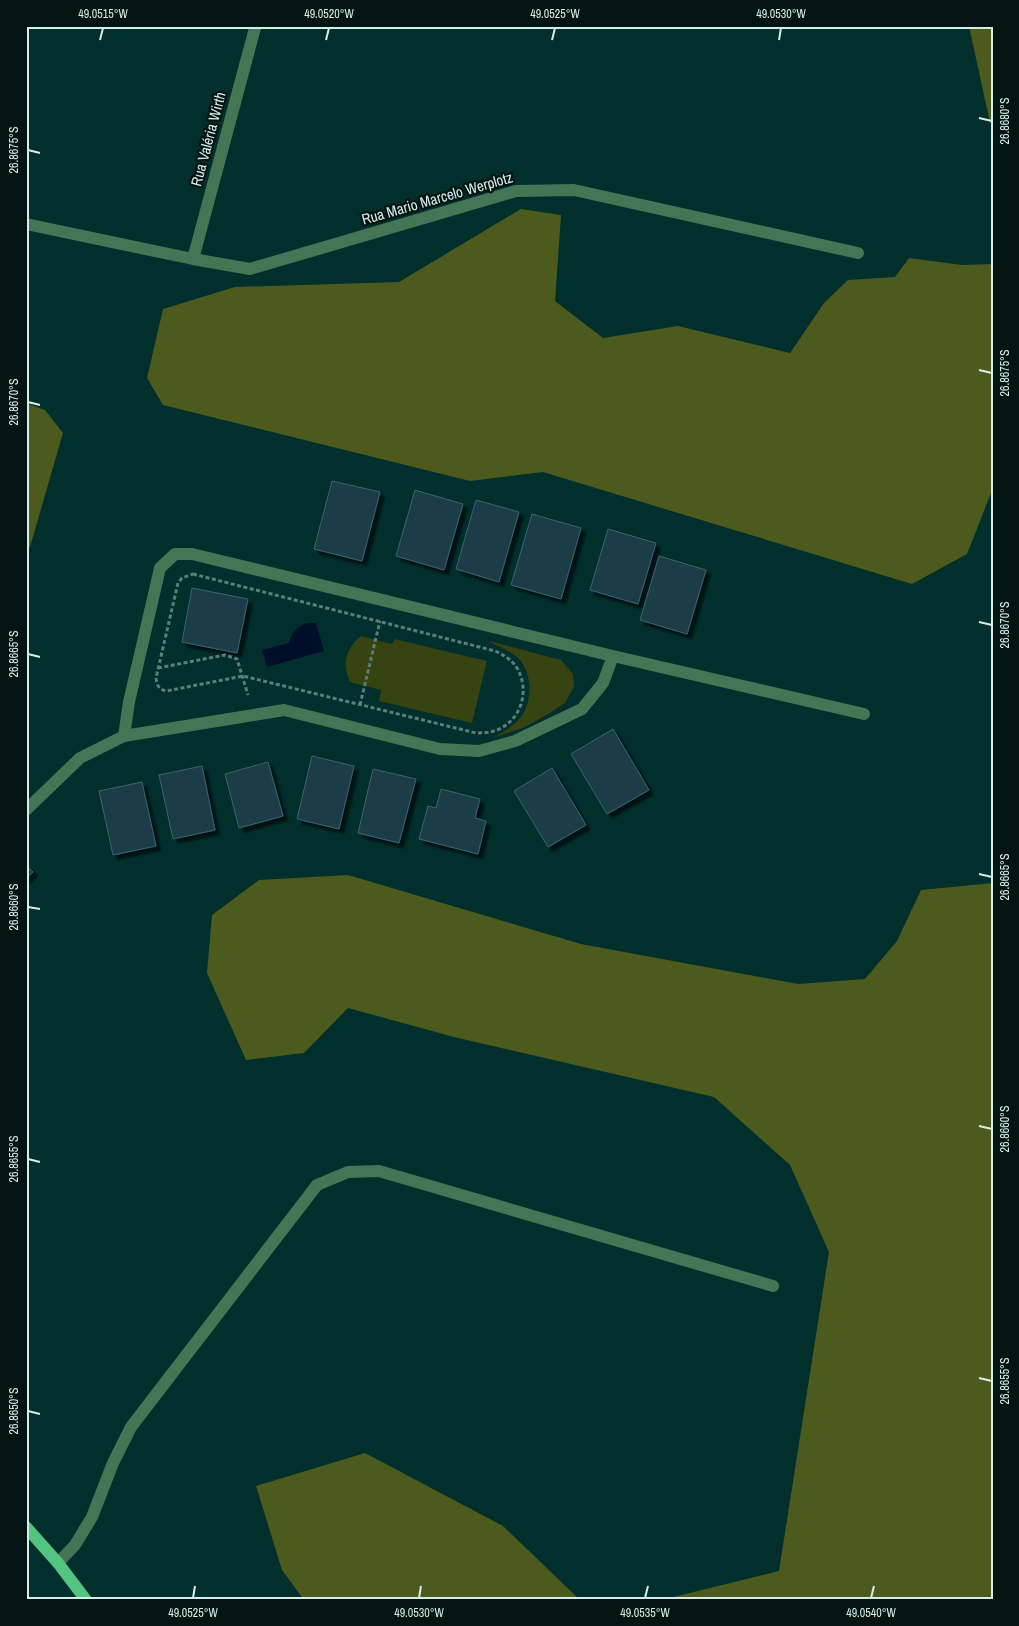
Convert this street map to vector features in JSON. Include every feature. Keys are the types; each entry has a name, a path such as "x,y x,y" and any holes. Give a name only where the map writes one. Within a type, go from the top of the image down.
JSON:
{"main road":[{"path":"26,1527 58,1563 86,1600"}],"street":[{"name":"Rua Valéria Wirth","path":"193,259 255,28"},
{"name":"Rua Mario Marcelo Werplotz","path":"26,224 250,269 516,191 574,190 858,253"},
{"path":"124,736 129,702 160,568 175,554 192,554 613,656 864,714"},
{"path":"26,810 80,758 124,736 253,714 284,710 440,749 479,750 515,741 582,709 603,684 613,656"},
{"path":"58,1563 75,1545 92,1517 113,1464 131,1427 317,1185 348,1172 379,1171 773,1286"}],"path":[{"path":"194,574 380,621 496,650 508,657 522,680 524,693 520,707 513,718 503,727 490,732 476,733 243,676 166,691 160,689 157,684 158,668 178,583 182,578 194,574"},
{"path":"360,705 380,621"},
{"path":"158,668 225,655 237,659 253,714"}],"green space":[{"path":"969,26 993,26 993,123 990,123"},
{"path":"521,209 561,215 555,301 603,338 678,326 790,353 824,303 848,280 895,277 909,258 962,265 993,264 993,488 967,554 912,584 543,472 470,481 163,405 147,378 163,309 235,287 399,282"},
{"path":"26,403 45,410 63,433 30,547 26,546"},
{"path":"361,636 392,644 394,639 487,661 472,723 379,701 381,690 350,682 346,669 348,652"},
{"path":"489,641 561,660 573,674 574,687 565,703 525,727 493,738 518,721 525,711 529,696 529,680 524,665 516,656"},
{"path":"348,875 581,944 798,984 865,979 897,941 921,890 993,883 993,1600 661,1600 779,1571 829,1252 790,1165 714,1097 454,1037 348,1008 304,1053 246,1060 207,973 212,915 259,880"},
{"path":"365,1453 503,1526 580,1600 304,1600 282,1570 256,1486"}],"water":[{"path":"307,623 316,623 324,651 267,667 262,650 289,643 295,630"}],"building":[{"path":"332,481 380,492 362,561 314,549"},
{"path":"415,490 463,504 444,570 396,556"},
{"path":"476,500 519,512 499,582 456,569"},
{"path":"532,514 581,528 561,599 511,585"},
{"path":"608,529 656,543 638,604 590,590"},
{"path":"659,556 706,570 687,634 640,620"},
{"path":"192,588 248,599 237,653 182,642"},
{"path":"613,729 649,790 607,814 571,754"},
{"path":"312,756 354,766 339,829 297,819"},
{"path":"268,762 283,816 239,828 225,774"},
{"path":"202,766 215,830 173,839 159,775"},
{"path":"552,768 586,825 548,847 514,791"},
{"path":"373,769 416,779 399,843 358,833"},
{"path":"142,782 156,846 113,855 99,791"},
{"path":"441,789 480,799 475,818 486,821 478,854 419,839 428,806 436,808"},
{"path":"26,865 33,872 26,879"}]}
